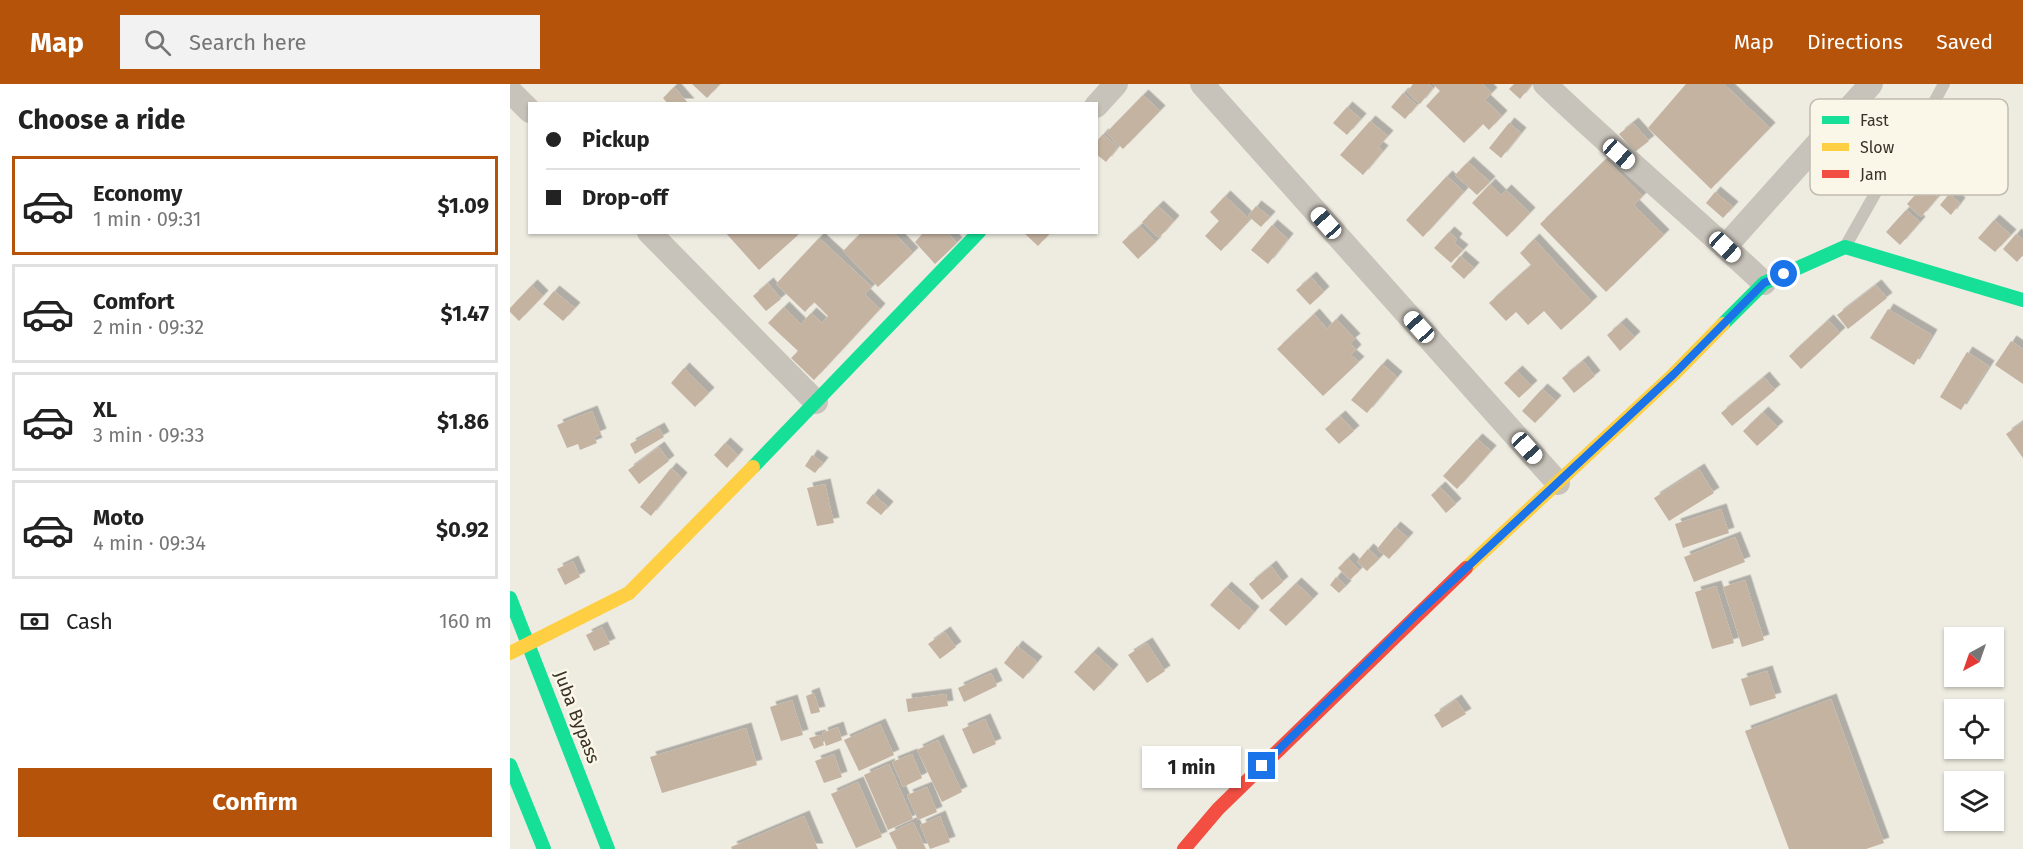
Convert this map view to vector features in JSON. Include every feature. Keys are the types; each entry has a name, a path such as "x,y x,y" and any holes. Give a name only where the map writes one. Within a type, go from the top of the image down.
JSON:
{"street":[{"path":"1098,104 1116,84"},
{"path":"1202,84 1558,483"},
{"path":"1545,84 1602,139 1764,283"},
{"path":"1858,99 1871,84"},
{"path":"510,91 528,109"},
{"path":"1725,247 1810,152"},
{"path":"651,234 816,402"},
{"path":"510,653 629,593 977,234"},
{"path":"1185,849 1218,809 1320,708 1418,613 1674,374 1764,283 1845,247 2023,300"},
{"name":"Juba Bypass","path":"510,598 530,643 608,849"},
{"path":"510,765 544,849"}],"lane":[{"path":"1936,99 1944,84"},
{"path":"1845,247 1874,195"}],"building":[{"path":"692,84 720,84 707,98"},
{"path":"1413,84 1428,84 1433,88 1420,104 1407,92"},
{"path":"1433,84 1483,84 1492,93 1485,100 1502,116 1489,130 1483,124 1464,143 1426,106 1440,91"},
{"path":"1514,84 1532,84 1520,99 1509,89"},
{"path":"1686,84 1724,84 1770,128 1711,189 1648,128"},
{"path":"674,87 687,102 666,102 663,98"},
{"path":"1403,93 1417,105 1405,119 1391,107"},
{"path":"1143,95 1160,111 1123,149 1106,133"},
{"path":"1347,107 1361,119 1347,135 1333,123"},
{"path":"1370,121 1388,136 1378,147 1383,151 1363,175 1340,155"},
{"path":"1509,123 1521,133 1501,158 1489,148"},
{"path":"1633,123 1649,141 1635,152 1619,134"},
{"path":"1103,134 1118,147 1106,162 1098,156 1098,140"},
{"path":"1606,159 1643,196 1634,205 1664,235 1606,292 1540,224"},
{"path":"1468,162 1490,182 1477,195 1455,175"},
{"path":"1447,176 1464,192 1423,237 1406,220"},
{"path":"1490,184 1501,195 1506,190 1530,213 1507,237 1472,203"},
{"path":"1715,192 1733,207 1723,218 1706,203"},
{"path":"1915,195 1938,197 1921,217 1907,204"},
{"path":"1948,195 1960,203 1951,215 1940,205"},
{"path":"1225,196 1250,220 1221,251 1205,236 1219,221 1210,212"},
{"path":"1158,206 1174,221 1159,238 1142,222"},
{"path":"1256,206 1270,217 1261,227 1248,216"},
{"path":"1906,210 1920,222 1900,245 1886,232"},
{"path":"1994,220 2011,235 1995,252 1978,238"},
{"path":"1272,225 1288,239 1268,264 1251,250"},
{"path":"1140,226 1156,242 1138,259 1122,242"},
{"path":"1449,232 1457,239 1454,243 1463,250 1451,263 1434,248"},
{"path":"727,234 797,234 798,235 759,270"},
{"path":"860,234 895,234 913,253 878,287 843,251"},
{"path":"922,234 949,234 957,243 935,264 915,242"},
{"path":"1025,234 1049,234 1038,246"},
{"path":"2016,234 2023,240 2023,255 2017,262 2003,249"},
{"path":"819,238 872,287 865,294 880,309 814,380 791,358 798,351 768,323 784,307 801,324 811,313 822,323 828,316 814,302 805,312 776,284"},
{"path":"1534,239 1592,302 1561,330 1544,311 1528,325 1516,312 1506,321 1489,303 1531,265 1520,253"},
{"path":"1460,256 1474,268 1464,279 1451,267"},
{"path":"1311,277 1324,292 1310,305 1296,290"},
{"path":"768,283 781,299 766,311 753,296"},
{"path":"532,285 543,296 519,321 510,312 510,308"},
{"path":"1876,285 1887,298 1848,329 1837,315"},
{"path":"554,291 575,308 563,321 543,304"},
{"path":"1888,309 1932,335 1914,365 1870,338"},
{"path":"1314,314 1327,329 1336,319 1355,339 1350,343 1356,350 1351,355 1359,362 1323,396 1277,349"},
{"path":"1828,320 1840,333 1801,369 1789,356"},
{"path":"1621,323 1635,337 1620,351 1607,335"},
{"path":"2011,341 2023,349 2023,384 1995,365"},
{"path":"1967,352 1989,366 1961,410 1940,397"},
{"path":"1583,361 1595,376 1574,393 1562,378"},
{"path":"1382,364 1397,377 1367,413 1351,400"},
{"path":"684,368 709,393 695,407 671,383"},
{"path":"1517,371 1532,386 1519,398 1504,383"},
{"path":"1764,377 1775,390 1732,426 1721,413"},
{"path":"1542,389 1556,401 1535,423 1522,411"},
{"path":"592,411 601,434 594,437 597,443 580,450 578,444 567,448 557,425"},
{"path":"1763,412 1778,427 1757,446 1743,431"},
{"path":"1340,416 1354,431 1339,444 1325,429"},
{"path":"2023,422 2023,458 2006,434"},
{"path":"659,428 664,437 635,454 630,444"},
{"path":"1477,439 1491,451 1457,489 1443,476"},
{"path":"725,443 738,455 727,468 714,455"},
{"path":"659,447 669,461 639,484 628,470"},
{"path":"812,455 823,463 815,473 805,466"},
{"path":"671,468 682,478 651,516 640,507"},
{"path":"1699,469 1714,493 1669,521 1654,498"},
{"path":"825,484 834,523 817,526 807,488"},
{"path":"1440,487 1456,504 1446,513 1431,495"},
{"path":"873,494 888,507 881,515 866,503"},
{"path":"1721,509 1729,533 1683,548 1675,524"},
{"path":"1395,527 1408,538 1389,559 1377,549"},
{"path":"1735,537 1745,562 1694,582 1684,557"},
{"path":"1368,549 1379,559 1367,571 1357,562"},
{"path":"1348,558 1360,570 1350,580 1338,568"},
{"path":"573,561 580,577 565,585 557,569"},
{"path":"1271,566 1283,582 1262,600 1249,584"},
{"path":"1336,577 1346,586 1339,593 1330,585"},
{"path":"1745,580 1764,640 1742,647 1723,587"},
{"path":"1296,583 1313,599 1286,626 1269,610"},
{"path":"1716,586 1734,643 1712,649 1695,592"},
{"path":"1226,587 1254,612 1239,630 1210,605"},
{"path":"602,627 610,644 594,651 586,635"},
{"path":"945,632 956,647 940,659 928,644"},
{"path":"1147,643 1165,671 1147,683 1128,655"},
{"path":"1017,646 1037,662 1023,679 1004,663"},
{"path":"1093,652 1113,670 1094,691 1074,672"},
{"path":"1767,671 1776,698 1750,706 1741,679"},
{"path":"991,673 997,686 964,702 958,688"},
{"path":"814,693 820,712 811,714 806,696"},
{"path":"946,694 948,706 908,712 906,699"},
{"path":"1831,699 1884,843 1866,849 1789,849 1745,731"},
{"path":"792,700 803,735 781,741 770,707"},
{"path":"1456,700 1466,714 1442,728 1434,715"},
{"path":"985,719 996,744 973,754 962,729"},
{"path":"880,724 894,755 859,771 844,740"},
{"path":"838,727 842,740 826,746 822,733"},
{"path":"746,728 757,765 662,793 650,757"},
{"path":"820,735 824,745 814,749 809,738"},
{"path":"938,740 962,792 942,802 917,750"},
{"path":"834,754 842,777 824,783 815,761"},
{"path":"912,754 922,778 903,787 892,762"},
{"path":"889,764 913,819 888,830 864,775"},
{"path":"858,782 882,837 856,848 831,794"},
{"path":"927,787 937,812 918,820 907,795"},
{"path":"804,816 818,849 732,849 731,847"},
{"path":"940,816 950,842 930,849 920,825"},
{"path":"913,822 926,849 897,849 889,833"}],"traffic: fast":[{"path":"753,467 977,234"},
{"path":"1723,324 1764,283 1845,247 2023,300"},
{"path":"510,598 608,849"},
{"path":"510,765 544,849"}],"traffic: slow":[{"path":"1466,568 1674,374 1723,324"},
{"path":"510,653 629,593 753,467"}],"traffic: jam":[{"path":"1184,849 1218,809 1466,568"}],"route":[{"path":"1262,766 1418,613 1674,374 1764,283 1784,274"}]}
